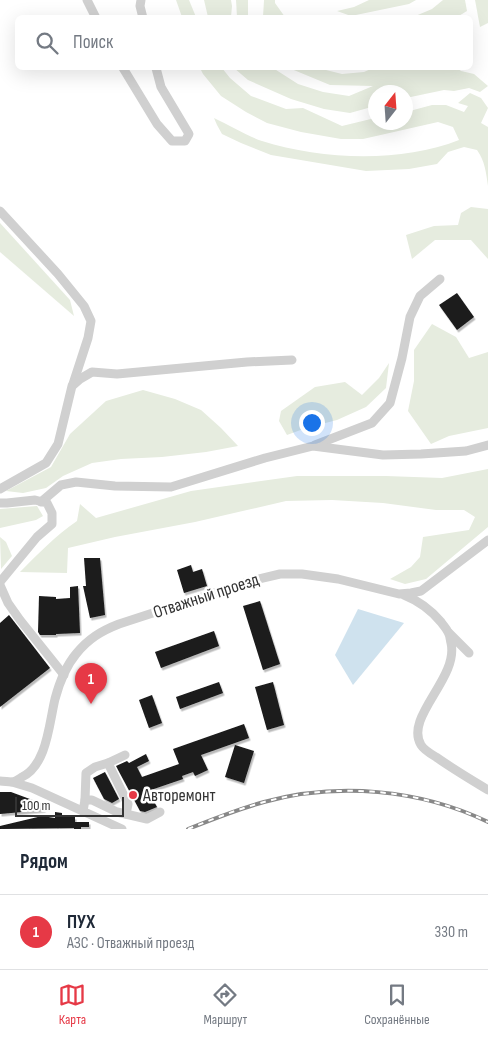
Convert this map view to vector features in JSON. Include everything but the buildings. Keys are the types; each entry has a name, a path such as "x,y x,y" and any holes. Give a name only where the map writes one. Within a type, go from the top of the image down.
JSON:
{"street":[{"path":"87,0 94,15"},
{"path":"141,0 142,15"},
{"path":"123,70 157,124 172,141 185,141 189,134 161,88 156,70"},
{"path":"0,211 58,274 84,306 91,321 88,338 72,386 58,444 46,463 0,489"},
{"path":"41,502 61,485 76,482 115,486 171,487 265,458 313,446 372,423 390,403 410,317 420,296 440,279"},
{"path":"72,386 80,378 92,372 117,374 247,362 292,360"},
{"path":"313,446 383,455 466,451 488,446"},
{"path":"0,503 35,500 47,503 52,513 52,524 37,537 0,584 8,603 64,675"},
{"name":"Отважный проезд","path":"12,782 27,775 38,763 44,748 55,699 64,675 75,655 101,631 254,580 280,574 302,574 329,578 399,594 411,594 421,591 488,540"},
{"path":"399,594 413,599 425,607 469,653"},
{"path":"449,633 452,648 450,667 424,712 418,726 418,737 422,747 454,770 488,790"},
{"path":"84,811 86,773 95,767 125,755"},
{"path":"108,763 128,804 126,814"},
{"path":"0,781 12,782 32,788 122,829"},
{"path":"85,800 92,800 110,809 147,819 160,812"}],"shaded area":[{"path":"176,0 189,0 195,15 181,15"},
{"path":"204,0 231,0 231,15 208,15"},
{"path":"236,0 248,0 248,15 237,15"},
{"path":"264,0 275,0 284,15 263,15"},
{"path":"369,0 416,0 409,4 356,15 348,15 337,11 354,7"},
{"path":"443,0 465,0 467,11 460,15 418,15 432,9"},
{"path":"475,0 488,0 488,23 480,27"},
{"path":"201,70 224,70 251,96 286,109 303,108 342,126 368,120 368,130 403,130 363,139 341,139 301,132 267,123 221,96"},
{"path":"236,70 276,70 298,84 323,92 349,96 368,88 368,108 350,113 324,109 291,99 248,80"},
{"path":"294,70 326,70 342,74 368,70 460,70 474,74 488,86 480,92 469,88 454,91 444,90 413,97 413,85 330,85"},
{"path":"470,93 481,98 488,108 481,123 488,127 488,186 485,167 477,150 464,147 448,152 437,164 409,169 366,171 271,155 222,134 214,118 262,141 285,147 335,155 361,156 412,153 459,140 453,127 438,122 413,128 413,110 432,105 446,105 464,112 468,106 458,103"},
{"path":"471,207 488,209 488,259 471,240 435,240 412,259 406,235 434,226 458,225 461,213"},
{"path":"0,223 70,300 74,316 0,252"},
{"path":"432,324 456,337 469,358 488,352 488,428 449,436 431,444 408,411 414,381 414,350"},
{"path":"389,363 386,388 366,407 337,420 287,435 279,421 281,411 315,387 345,382 362,395 379,378"},
{"path":"143,390 175,399 201,410 238,446 206,452 92,463 63,476 46,488 23,493 6,491 51,467 70,434 106,401"},
{"path":"488,469 488,527 426,579 405,584 390,579 411,567 420,557 423,537 469,530 475,517 464,510 436,510 383,503 332,500 286,501 68,548 67,573 20,572 54,539 77,521 80,504 96,518 191,491 297,476 442,478"},
{"path":"37,506 43,516 36,520 0,528 0,509"},
{"path":"0,537 6,542 12,556 1,569"}],"water":[{"path":"358,609 404,623 353,685 335,655"}],"railway":[{"path":"188,829 264,802 320,792 349,791 378,792 435,802 488,822"}],"place":[{"name":"ПУХ","path":"91,704"},
{"name":"Авторемонт","path":"133,795"}]}
